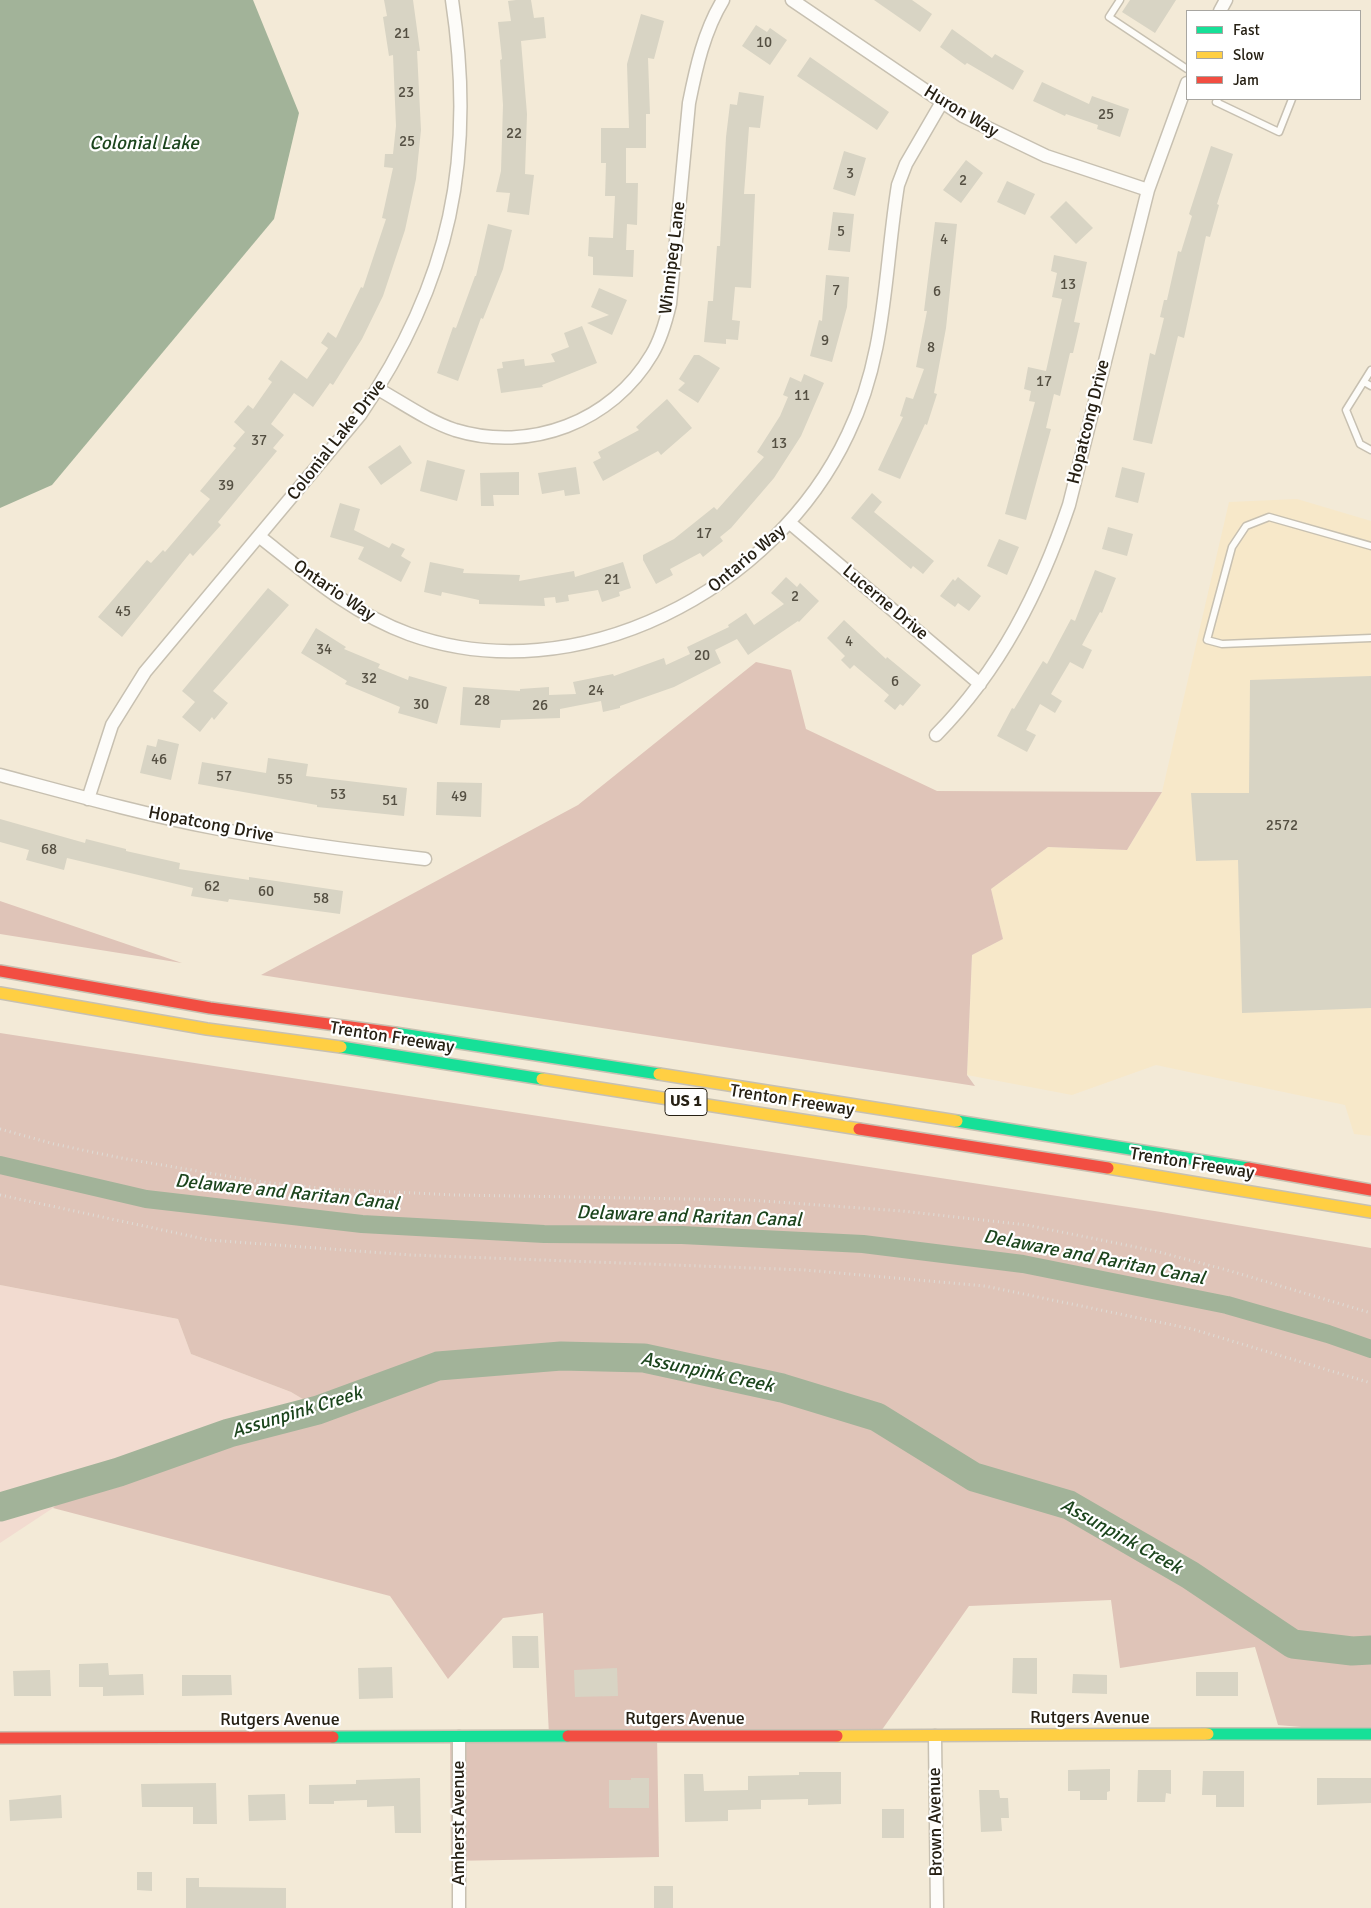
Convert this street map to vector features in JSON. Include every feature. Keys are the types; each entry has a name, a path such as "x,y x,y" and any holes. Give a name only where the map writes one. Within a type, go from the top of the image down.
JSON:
{"main road":[{"name":"Trenton Freeway","path":"0,970 210,1008 372,1029 1167,1154 1371,1190"},
{"name":"Trenton Freeway","path":"0,993 206,1029 369,1051 1222,1186 1371,1212"},
{"name":"Rutgers Avenue","path":"0,1738 1371,1734"}],"street":[{"name":"Colonial Lake Drive","path":"88,799 112,725 128,698 146,672 360,415 378,389 411,329 429,287 443,242 453,198 460,152 462,105 459,50 452,0"},
{"name":"Winnipeg Lane","path":"378,389 430,420 454,430 480,436 506,438 532,436 558,430 582,420 602,409 638,375 656,345 670,304 691,96 705,40 723,0"},
{"name":"Huron Way","path":"792,0 942,102 999,135 1046,156 1148,190"},
{"name":"Hopatcong Drive","path":"936,735 980,684 1017,629 1039,586 1060,532 1069,505 1148,190 1186,86"},
{"name":"Ontario Way","path":"260,537 346,603 376,621 444,644 474,649 550,648 590,641 628,630 665,616 700,597 733,575 764,550 790,523 829,471 848,435 864,397 876,358 882,324 898,185 906,164 942,102"},
{"name":"Lucerne Drive","path":"790,523 980,684"},
{"name":"Hopatcong Drive","path":"0,775 88,799 223,830 346,850 425,859"},
{"name":"Brown Avenue","path":"935,1736 937,1908"},
{"name":"Amherst Avenue","path":"459,1737 460,1908"}],"lane":[{"path":"1120,0 1109,17 1186,67"},
{"path":"1217,100 1216,102 1279,132 1292,100"},
{"path":"1371,370 1346,410 1360,444 1371,450"},
{"path":"1364,382 1371,386"},
{"path":"1371,546 1269,517 1246,526 1232,547 1207,640 1222,644 1371,638"}],"path":[{"path":"0,1129 54,1144 121,1158 262,1182 330,1189 455,1195 749,1200 902,1211 1027,1225 1164,1253 1371,1313"},
{"path":"0,1195 209,1240 411,1255 805,1270 984,1286 1192,1329 1371,1383"}],"shaded area":[{"path":"1297,499 1371,521 1371,1136 1354,1134 1345,1105 1156,1065 1072,1095 967,1075 972,955 1003,939 991,889 1048,847 1127,850 1162,792 1229,502"},
{"path":"756,662 791,670 806,729 937,791 1162,792 1127,850 1048,847 991,889 1003,939 972,955 967,1075 975,1086 261,975 578,805"},
{"path":"0,901 182,963 0,934"},
{"path":"0,1033 1161,1212 1371,1248 1371,1733 1278,1725 1255,1647 1120,1668 1111,1600 969,1606 879,1734 657,1735 659,1857 451,1861 450,1735 549,1735 543,1613 503,1618 448,1679 390,1596 53,1508 84,1474 148,1449 219,1451 326,1413 291,1392 191,1354 178,1319 0,1285"},
{"path":"0,1285 178,1319 191,1354 291,1392 326,1413 219,1451 148,1449 84,1474 53,1508 0,1543"}],"water":[{"name":"Colonial Lake","path":"0,0 253,0 299,113 274,219 52,485 0,508"}],"building":[{"path":"384,0 413,0 420,51 417,51 421,130 416,179 405,230 383,296 362,339 333,385 330,383 313,407 294,393 271,424 284,435 273,448 277,451 218,522 221,525 193,556 190,553 122,637 98,617 147,560 151,563 163,550 165,552 210,499 200,491 236,448 233,446 245,432 234,422 248,405 253,409 272,382 268,379 281,360 307,379 328,348 321,343 328,332 336,338 361,287 363,288 386,219 382,218 393,168 384,167 385,154 393,154 396,126 393,55 389,56 383,17 387,16"},
{"path":"531,0 534,18 544,17 546,38 521,41 527,114 525,174 534,175 529,215 507,212 510,193 496,192 501,171 503,105 500,60 502,59 498,22 511,21 508,1"},
{"path":"874,0 912,0 932,14 920,32"},
{"path":"1130,0 1176,0 1155,33 1122,12"},
{"path":"641,14 664,21 654,59 648,58 650,114 646,114 646,148 626,148 626,183 638,183 637,225 627,224 626,250 634,250 633,277 593,275 593,257 588,256 589,237 613,238 615,196 605,196 606,163 601,163 601,128 629,128 627,64"},
{"path":"756,25 767,32 770,28 787,40 770,65 742,46"},
{"path":"952,29 992,58 995,54 1024,71 1013,90 967,63 965,65 940,47"},
{"path":"810,57 889,112 877,130 797,76"},
{"path":"1042,82 1089,104 1092,96 1129,109 1120,137 1097,129 1098,125 1066,114 1065,116 1033,101"},
{"path":"739,92 764,96 760,128 749,127 744,194 755,194 751,288 735,287 732,320 740,321 738,340 726,339 726,344 704,342 708,301 713,301 717,246 720,246 726,137 730,104 737,105"},
{"path":"1211,146 1233,154 1217,204 1219,205 1210,237 1206,236 1184,338 1178,336 1152,444 1133,440 1150,353 1155,355 1164,318 1160,317 1164,300 1167,300 1178,251 1181,252 1192,216 1189,214"},
{"path":"844,151 866,158 855,196 833,189"},
{"path":"966,160 983,173 961,203 943,190"},
{"path":"1007,181 1035,194 1025,215 997,202"},
{"path":"1066,201 1093,228 1076,244 1050,217"},
{"path":"833,212 854,214 850,252 828,250"},
{"path":"935,222 957,224 946,328 934,393 937,394 927,425 925,424 900,479 878,470 903,417 900,416 906,397 913,399 924,369 916,367 927,311 924,311"},
{"path":"488,224 512,230 503,269 483,319 481,318 458,381 437,373 453,327 456,328 476,276"},
{"path":"1054,255 1087,262 1074,322 1080,323 1073,353 1070,353 1060,396 1054,394 1046,428 1051,429 1026,520 1005,514 1035,402 1029,401 1031,391 1024,389 1028,367 1046,371 1062,299 1052,297 1057,273 1051,271"},
{"path":"826,275 849,277 847,307 832,362 810,356 819,320 822,321"},
{"path":"599,288 627,300 612,335 587,323 609,315 591,307"},
{"path":"582,326 597,363 542,385 543,387 501,393 497,369 503,368 502,362 524,359 525,366 555,362 551,354 569,347 564,333"},
{"path":"694,355 699,355 720,368 698,403 678,390 685,383 679,379"},
{"path":"804,374 824,383 801,436 774,478 731,528 720,537 723,541 703,557 700,553 670,569 673,575 656,584 643,560 643,555 674,539 714,507 717,510 764,457 757,452 780,416 788,397 783,395 790,377 801,382"},
{"path":"667,399 692,428 661,455 658,451 603,481 593,462 601,458 598,452 639,430 636,427"},
{"path":"400,445 412,463 381,485 368,467"},
{"path":"427,460 465,470 457,501 420,491"},
{"path":"576,467 580,494 565,496 564,490 542,494 538,473"},
{"path":"1122,467 1145,473 1138,503 1115,497"},
{"path":"519,472 519,495 493,495 494,506 481,506 480,473"},
{"path":"872,493 882,502 874,512 934,561 923,574 913,566 911,569 851,518"},
{"path":"340,503 360,509 354,530 389,548 392,543 405,549 401,556 411,562 401,582 358,559 364,547 330,537"},
{"path":"1108,527 1133,534 1127,556 1102,549"},
{"path":"999,539 1019,547 1007,575 987,566"},
{"path":"430,562 464,569 463,573 520,575 519,581 574,571 575,577 623,562 631,588 619,592 620,596 602,602 598,590 568,595 569,601 556,603 555,597 544,598 545,606 479,604 479,600 442,592 441,596 424,592"},
{"path":"1095,570 1116,578 1102,613 1100,612 1082,645 1092,650 1083,669 1070,662 1051,694 1062,701 1055,713 1040,704 1026,730 1036,735 1027,752 997,736 1012,708 1014,709 1043,661 1047,664 1071,619 1075,621"},
{"path":"786,577 797,587 800,583 819,601 799,622 748,655 737,639 715,650 721,663 674,687 620,706 620,708 603,712 601,701 560,709 560,718 501,720 500,728 460,725 463,687 520,691 520,689 549,687 549,695 576,694 573,682 613,674 614,676 664,658 666,665 690,654 687,647 729,627 728,625 746,613 754,625 784,604 771,593"},
{"path":"958,577 981,596 969,611 958,603 955,607 940,596 953,579 955,581"},
{"path":"268,588 289,605 213,691 228,703 214,720 212,717 200,732 182,717 195,702 182,691"},
{"path":"844,620 886,659 887,657 921,685 903,706 900,704 895,710 884,701 889,695 854,665 850,669 841,660 845,656 827,638"},
{"path":"316,628 346,647 344,649 380,664 378,668 408,680 409,676 447,687 437,724 398,713 400,707 345,684 347,681 301,653"},
{"path":"1371,676 1371,1008 1242,1013 1238,860 1196,861 1191,793 1249,793 1250,680"},
{"path":"158,739 179,744 171,780 140,773 147,745 156,747"},
{"path":"268,758 308,764 306,776 407,788 404,816 317,807 317,805 198,784 202,762 266,773"},
{"path":"437,782 482,783 481,817 436,815"},
{"path":"0,819 85,843 86,839 126,849 126,851 180,863 179,869 249,880 249,877 343,891 340,914 229,899 228,902 191,896 193,888 67,858 64,870 26,860 29,850 0,842"},
{"path":"512,1636 538,1636 539,1668 513,1668"},
{"path":"1013,1658 1037,1658 1037,1694 1012,1693"},
{"path":"108,1663 109,1675 143,1674 144,1695 103,1696 103,1687 79,1687 79,1664"},
{"path":"392,1667 393,1698 359,1699 358,1668"},
{"path":"617,1668 618,1696 575,1697 574,1670"},
{"path":"50,1670 51,1696 14,1696 13,1671"},
{"path":"1196,1672 1238,1672 1238,1696 1196,1696"},
{"path":"1073,1674 1107,1675 1107,1694 1072,1693"},
{"path":"182,1675 231,1675 232,1695 182,1696"},
{"path":"1110,1769 1110,1791 1107,1792 1107,1800 1080,1800 1080,1791 1068,1791 1068,1770"},
{"path":"1138,1770 1171,1770 1171,1794 1166,1793 1165,1802 1137,1802"},
{"path":"1203,1771 1244,1771 1244,1807 1216,1807 1216,1795 1202,1795"},
{"path":"799,1772 841,1772 841,1804 808,1805 808,1799 761,1800 761,1809 728,1810 728,1821 685,1822 684,1774 703,1774 704,1791 748,1790 748,1776 799,1775"},
{"path":"420,1778 421,1833 395,1833 394,1806 367,1807 367,1800 334,1801 334,1804 309,1804 309,1785 356,1784 356,1780"},
{"path":"631,1778 649,1778 649,1808 609,1808 609,1780 631,1780"},
{"path":"1317,1778 1371,1778 1371,1803 1317,1805"},
{"path":"216,1783 217,1824 193,1824 193,1807 142,1807 141,1784"},
{"path":"979,1790 999,1790 1000,1798 1008,1798 1009,1818 1001,1818 1002,1831 981,1832"},
{"path":"285,1794 286,1820 249,1821 248,1795"},
{"path":"61,1795 62,1818 10,1821 9,1800"},
{"path":"882,1809 904,1809 904,1838 882,1838"},
{"path":"137,1872 152,1872 152,1891 137,1890"},
{"path":"186,1878 199,1878 199,1887 286,1888 286,1908 186,1908"},
{"path":"654,1886 673,1886 673,1908 654,1908"}],"waterway":[{"name":"Delaware and Raritan Canal","path":"0,1165 146,1199 362,1224 544,1234 682,1235 863,1244 1023,1264 1227,1305 1328,1334 1371,1349"},
{"name":"Assunpink Creek","path":"0,1507 119,1472 229,1433 318,1410 438,1366 561,1356 644,1358 782,1388 877,1417 974,1477 1069,1505 1190,1575 1293,1644 1352,1651 1371,1650"}],"traffic: fast":[{"path":"395,1033 659,1074"},
{"path":"341,1047 542,1079"},
{"path":"957,1121 1248,1168"},
{"path":"1208,1734 1371,1734"},
{"path":"333,1737 568,1736"}],"traffic: slow":[{"path":"0,993 207,1029 341,1047"},
{"path":"659,1074 957,1121"},
{"path":"542,1079 859,1129"},
{"path":"1108,1168 1371,1212"},
{"path":"837,1736 1208,1734"}],"traffic: jam":[{"path":"0,971 210,1008 395,1033"},
{"path":"859,1129 1108,1168"},
{"path":"1248,1168 1371,1190"},
{"path":"568,1736 837,1736"},
{"path":"0,1738 333,1737"}]}
